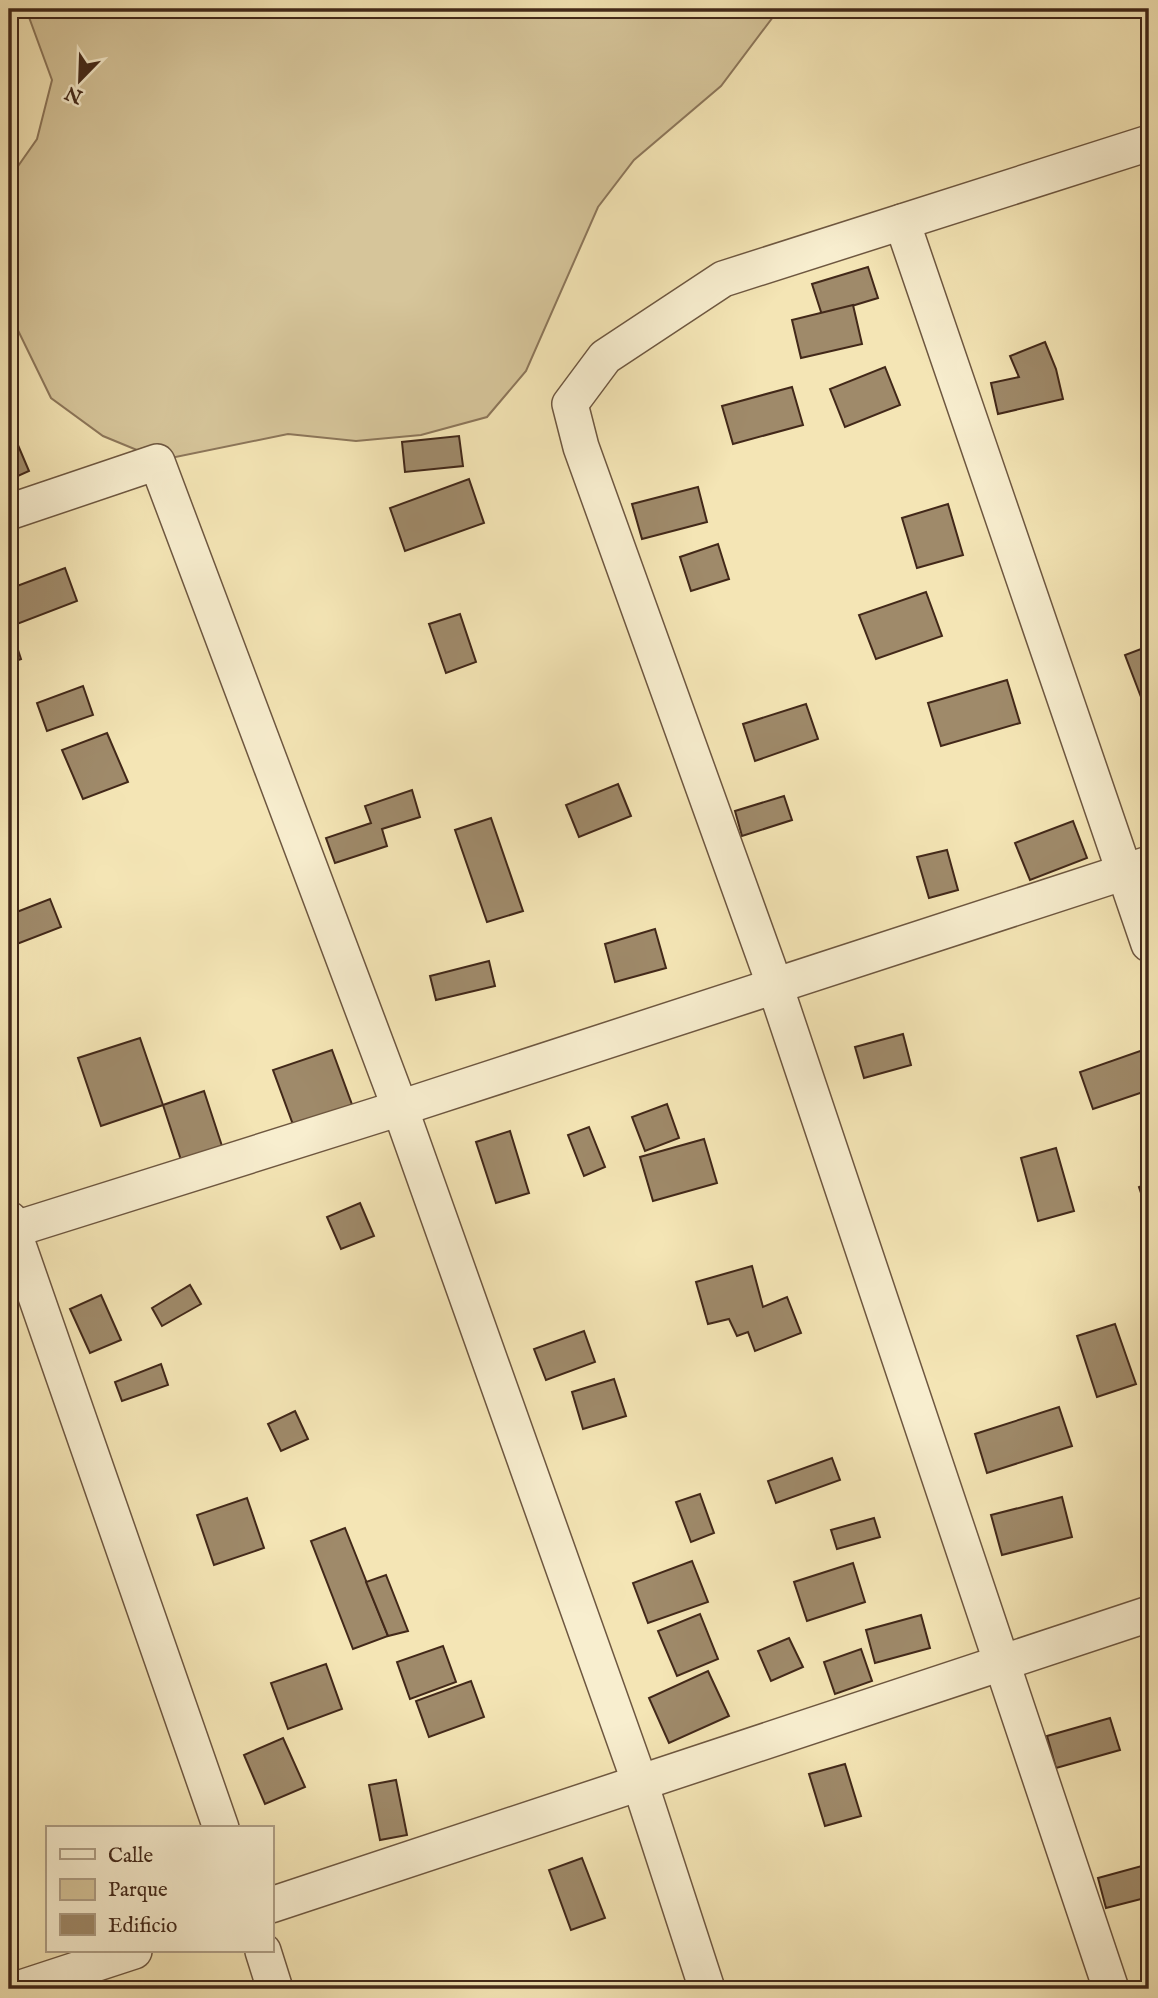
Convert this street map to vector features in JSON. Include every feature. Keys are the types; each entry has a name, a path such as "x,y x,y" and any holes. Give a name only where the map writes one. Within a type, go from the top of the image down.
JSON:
{"street":[{"path":"1111,1989 775,986 581,447 570,404 605,357 723,279 1149,143"},
{"path":"902,222 1137,868 1149,944"},
{"path":"9,512 157,462 400,1108 640,1783 707,1989"},
{"path":"220,1826 10,1226 400,1108 1137,868"},
{"path":"273,1904 1149,1614"},
{"path":"18,1989 131,1952"},
{"path":"263,1952 275,1989"}],"green space":[{"path":"26,9 779,9 721,86 634,160 598,207 526,371 487,417 421,435 356,441 288,434 161,460 103,436 51,398 9,312 9,179 37,139 52,80"}],"building":[{"path":"868,267 878,298 822,315 812,284"},
{"path":"853,305 862,344 801,358 792,320"},
{"path":"1045,342 1056,369 1063,399 998,414 991,383 1019,377 1010,356"},
{"path":"885,367 900,405 845,427 830,389"},
{"path":"792,387 803,425 733,444 722,406"},
{"path":"9,424 29,471 9,480"},
{"path":"459,436 463,466 405,472 402,442"},
{"path":"469,479 484,523 405,551 390,508"},
{"path":"698,487 707,522 642,539 632,504"},
{"path":"948,504 963,555 917,568 902,518"},
{"path":"718,544 729,579 691,591 680,557"},
{"path":"65,568 77,601 17,624 9,602 9,589"},
{"path":"926,592 942,636 876,659 859,615"},
{"path":"460,614 476,662 446,673 429,624"},
{"path":"9,622 21,659 9,663"},
{"path":"1149,646 1149,718 1125,655"},
{"path":"1007,680 1020,723 941,746 928,703"},
{"path":"83,686 93,715 47,731 37,703"},
{"path":"806,704 818,739 755,761 743,724"},
{"path":"107,733 128,782 83,799 62,750"},
{"path":"618,784 631,816 579,837 566,805"},
{"path":"412,790 420,817 382,829 387,846 335,863 326,838 371,823 365,806"},
{"path":"784,796 792,820 742,836 735,811"},
{"path":"491,818 523,911 487,922 455,830"},
{"path":"1073,821 1087,858 1030,880 1015,843"},
{"path":"947,850 958,890 929,898 917,857"},
{"path":"50,899 61,927 9,947 9,915"},
{"path":"655,929 666,968 615,982 605,944"},
{"path":"489,961 495,986 436,1000 430,976"},
{"path":"903,1034 911,1065 864,1078 855,1047"},
{"path":"140,1038 163,1105 101,1126 78,1058"},
{"path":"332,1050 354,1110 295,1130 273,1070"},
{"path":"1143,1050 1149,1069 1149,1090 1093,1109 1080,1072"},
{"path":"204,1091 223,1149 182,1163 163,1105"},
{"path":"667,1104 679,1138 645,1151 632,1117"},
{"path":"589,1127 605,1167 584,1176 568,1135"},
{"path":"510,1131 529,1193 496,1203 476,1142"},
{"path":"704,1139 717,1183 653,1201 640,1157"},
{"path":"1056,1148 1074,1211 1038,1221 1021,1158"},
{"path":"1149,1183 1149,1217 1139,1187"},
{"path":"360,1203 374,1236 341,1249 327,1217"},
{"path":"752,1266 763,1307 787,1297 801,1333 755,1351 748,1332 737,1336 729,1319 708,1324 696,1282"},
{"path":"190,1285 201,1304 162,1326 152,1308"},
{"path":"101,1295 121,1340 90,1353 70,1309"},
{"path":"1115,1324 1136,1384 1097,1397 1077,1336"},
{"path":"584,1331 595,1362 546,1380 534,1349"},
{"path":"161,1364 168,1385 122,1401 115,1382"},
{"path":"614,1379 626,1416 583,1429 572,1392"},
{"path":"1059,1407 1072,1446 987,1473 975,1434"},
{"path":"295,1411 308,1439 281,1451 268,1424"},
{"path":"832,1458 840,1480 776,1503 768,1481"},
{"path":"700,1494 714,1533 691,1542 676,1502"},
{"path":"1062,1497 1072,1537 1002,1555 991,1515"},
{"path":"247,1498 264,1548 214,1565 197,1515"},
{"path":"874,1518 880,1537 837,1549 831,1530"},
{"path":"345,1528 388,1636 353,1649 311,1541"},
{"path":"692,1561 708,1602 648,1623 633,1583"},
{"path":"853,1563 865,1602 807,1621 794,1582"},
{"path":"386,1575 408,1631 388,1636 366,1582"},
{"path":"700,1614 718,1659 677,1676 658,1631"},
{"path":"921,1615 930,1648 875,1663 866,1630"},
{"path":"789,1638 803,1667 771,1681 758,1651"},
{"path":"443,1646 456,1682 410,1699 397,1662"},
{"path":"861,1649 872,1681 835,1694 824,1662"},
{"path":"326,1664 342,1709 288,1729 271,1683"},
{"path":"708,1671 729,1716 669,1743 649,1698"},
{"path":"471,1681 484,1717 429,1737 416,1701"},
{"path":"1110,1718 1120,1750 1056,1768 1047,1736"},
{"path":"283,1738 305,1787 265,1804 244,1755"},
{"path":"845,1764 861,1816 825,1826 809,1774"},
{"path":"396,1780 407,1835 380,1840 369,1785"},
{"path":"582,1858 605,1918 571,1930 549,1870"},
{"path":"1149,1864 1149,1897 1106,1908 1098,1878"}]}
